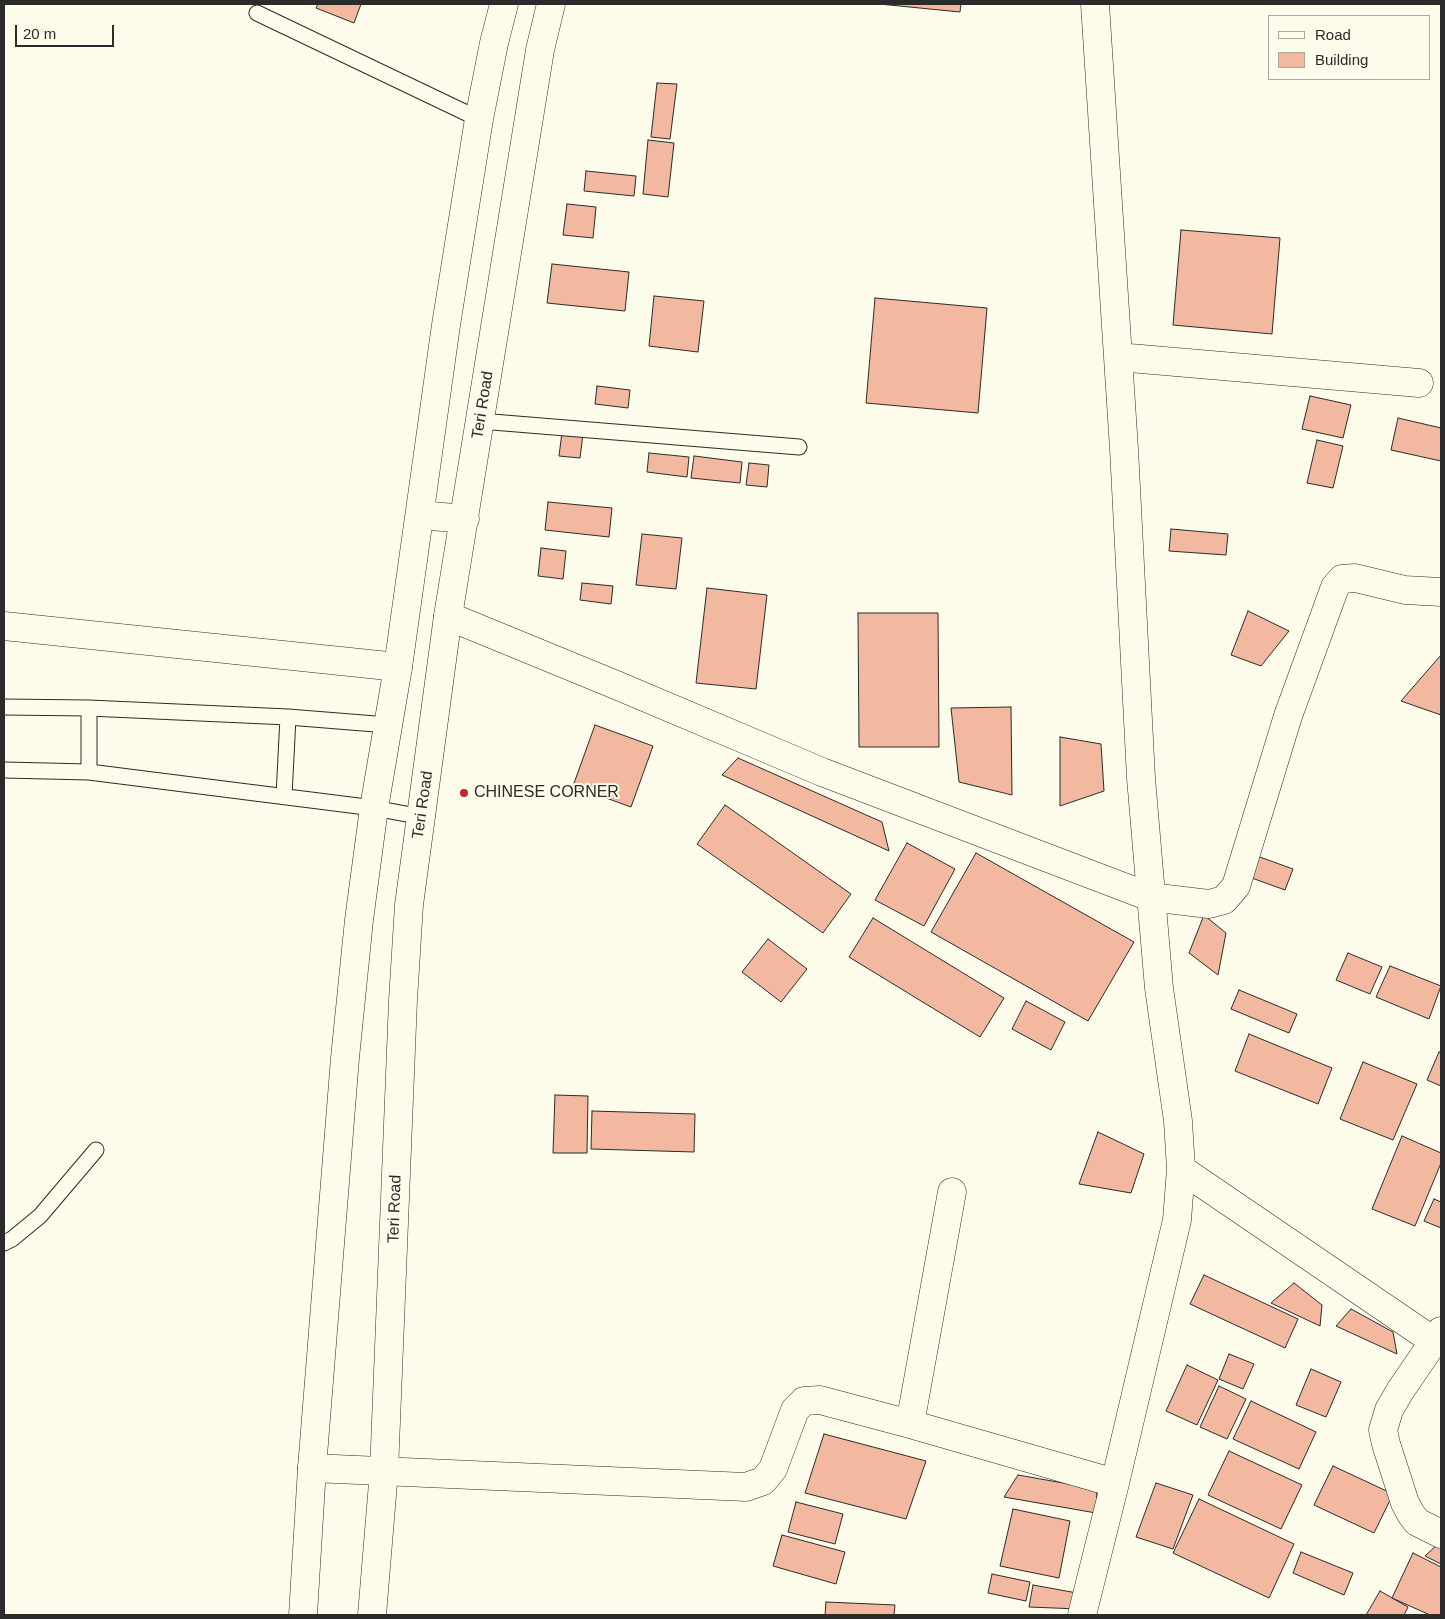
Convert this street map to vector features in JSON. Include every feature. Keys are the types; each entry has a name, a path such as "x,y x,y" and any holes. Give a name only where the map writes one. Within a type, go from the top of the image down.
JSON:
{"street":[{"path":"303,1615 312,1468 345,1058 359,920 374,808 398,667 446,325 479,119 504,4"},
{"name":"Teri Road","path":"372,1615 384,1472 403,1000 409,905 448,616 540,50 551,4"},
{"path":"1082,1615 1177,1220 1181,1169 1178,1121 1158,988 1141,778 1118,357 1095,4"},
{"path":"1118,357 1419,383"},
{"path":"420,515 465,519"},
{"path":"448,616 822,772 1150,897 1209,904 1224,900 1236,886 1288,716 1335,587 1342,578 1355,578 1405,590 1441,592"},
{"path":"4,626 398,667"},
{"path":"1181,1169 1438,1336 1400,1391 1389,1410 1383,1430 1405,1503 1411,1514 1417,1522 1441,1534"},
{"path":"910,1424 952,1192"},
{"path":"312,1468 746,1487 763,1481 773,1469 795,1410 804,1401 820,1400 1115,1483"}],"lane":[{"path":"257,13 479,119"},
{"path":"480,421 799,447"},
{"path":"4,707 89,708 388,725"},
{"path":"89,708 89,772"},
{"path":"284,796 288,718"},
{"path":"4,770 89,772 374,808 422,817"},
{"path":"4,1243 12,1239 40,1216 96,1150"}],"building":[{"path":"318,4 361,4 354,23 316,8"},
{"path":"879,4 961,4 960,12"},
{"path":"657,83 677,84 670,139 651,137"},
{"path":"648,140 674,143 668,197 643,194"},
{"path":"586,171 636,176 634,196 584,191"},
{"path":"567,204 596,207 593,238 563,235"},
{"path":"1181,230 1280,238 1272,334 1173,325"},
{"path":"552,264 629,272 625,311 547,303"},
{"path":"654,296 704,301 698,352 649,346"},
{"path":"875,298 987,308 978,413 866,403"},
{"path":"597,386 630,390 628,408 595,404"},
{"path":"1310,396 1351,405 1343,438 1302,429"},
{"path":"1398,418 1441,428 1441,461 1391,450"},
{"path":"562,432 583,434 580,458 559,456"},
{"path":"1317,440 1343,446 1333,488 1307,483"},
{"path":"649,453 689,457 687,477 647,472"},
{"path":"694,456 742,462 740,483 691,478"},
{"path":"749,463 769,465 767,487 746,485"},
{"path":"548,502 612,508 609,537 545,530"},
{"path":"1171,529 1228,534 1226,555 1169,551"},
{"path":"642,534 682,538 676,589 636,585"},
{"path":"541,548 566,551 563,579 538,576"},
{"path":"582,583 613,586 611,604 580,600"},
{"path":"707,588 767,595 756,689 696,683"},
{"path":"1248,611 1289,631 1261,666 1231,655"},
{"path":"858,613 938,613 939,747 859,747"},
{"path":"1441,655 1441,715 1401,701"},
{"path":"1011,707 1012,795 959,782 951,708"},
{"path":"595,725 653,746 631,807 573,786"},
{"path":"1060,737 1101,744 1104,791 1060,806"},
{"path":"738,758 882,822 889,851 722,775"},
{"path":"725,805 851,894 823,933 697,844"},
{"path":"907,843 955,869 924,926 875,900"},
{"path":"976,853 1134,942 1088,1021 931,932"},
{"path":"1257,856 1293,869 1285,890 1249,877"},
{"path":"1204,915 1226,933 1218,975 1189,953"},
{"path":"873,918 1004,998 980,1037 849,957"},
{"path":"768,939 807,969 781,1002 742,972"},
{"path":"1348,953 1382,967 1370,994 1336,980"},
{"path":"1390,966 1441,986 1429,1019 1376,997"},
{"path":"1239,990 1297,1014 1289,1033 1231,1009"},
{"path":"1026,1001 1065,1022 1051,1050 1012,1029"},
{"path":"1249,1034 1332,1068 1318,1104 1235,1071"},
{"path":"1439,1052 1441,1053 1441,1086 1427,1080"},
{"path":"1363,1062 1417,1084 1393,1140 1340,1119"},
{"path":"555,1095 588,1096 587,1153 553,1153"},
{"path":"592,1111 695,1114 694,1152 591,1149"},
{"path":"1098,1132 1144,1154 1131,1193 1079,1184"},
{"path":"1402,1136 1441,1153 1441,1163 1415,1226 1372,1209"},
{"path":"1434,1199 1441,1202 1441,1228 1424,1221"},
{"path":"1204,1275 1298,1319 1285,1348 1190,1304"},
{"path":"1294,1283 1322,1305 1320,1326 1271,1303"},
{"path":"1351,1309 1393,1332 1397,1354 1336,1326"},
{"path":"1229,1354 1254,1364 1243,1389 1219,1379"},
{"path":"1187,1365 1218,1380 1197,1425 1166,1411"},
{"path":"1311,1369 1341,1382 1326,1417 1296,1405"},
{"path":"1219,1386 1246,1399 1227,1439 1200,1427"},
{"path":"1251,1401 1316,1432 1299,1469 1233,1439"},
{"path":"824,1434 926,1461 906,1519 805,1493"},
{"path":"1229,1451 1302,1485 1281,1529 1208,1495"},
{"path":"1333,1466 1393,1494 1374,1533 1314,1505"},
{"path":"1018,1475 1097,1489 1096,1513 1004,1497"},
{"path":"1156,1483 1193,1495 1173,1549 1136,1537"},
{"path":"1199,1499 1294,1544 1269,1598 1173,1553"},
{"path":"796,1502 843,1514 835,1544 788,1532"},
{"path":"1013,1509 1070,1521 1059,1578 1000,1566"},
{"path":"782,1535 845,1552 836,1584 773,1566"},
{"path":"1438,1544 1441,1546 1441,1564 1425,1556"},
{"path":"1301,1552 1353,1573 1344,1595 1293,1573"},
{"path":"1413,1553 1441,1567 1441,1615 1430,1615 1392,1598"},
{"path":"992,1574 1030,1582 1026,1601 988,1593"},
{"path":"1033,1585 1077,1593 1079,1609 1029,1607"},
{"path":"1380,1591 1408,1607 1404,1615 1366,1615"},
{"path":"826,1602 895,1605 894,1615 825,1615"}],"place":[{"name":"CHINESE CORNER","path":"464,793"}]}
